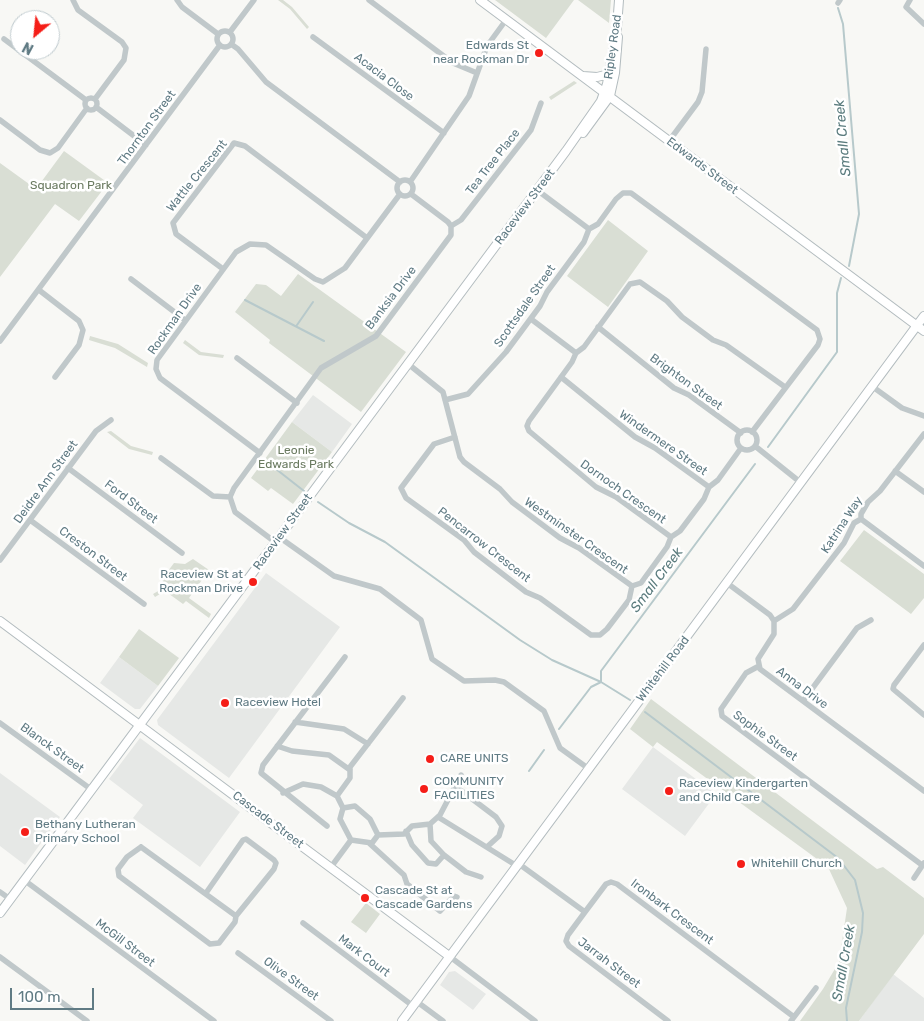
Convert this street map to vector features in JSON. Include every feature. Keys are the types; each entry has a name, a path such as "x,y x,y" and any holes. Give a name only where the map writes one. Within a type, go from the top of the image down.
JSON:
{"street":[{"path":"73,0 78,10 122,42 126,48 124,60 95,99"},
{"path":"177,0 182,7 218,34"},
{"path":"230,32 254,0"},
{"path":"369,0 452,64 478,73"},
{"name":"Edwards Street","path":"480,0 924,331"},
{"name":"Ripley Road","path":"608,95 619,0"},
{"path":"910,0 906,7 924,24"},
{"path":"410,182 469,96 487,46 506,20"},
{"path":"608,95 618,49 617,27"},
{"path":"218,34 225,31 230,32"},
{"path":"218,34 217,39 220,46 227,47 231,44 233,38 230,32"},
{"name":"Acacia Close","path":"314,37 444,133"},
{"path":"0,120 40,150 50,153 55,151 87,108 86,100 4,38"},
{"path":"231,44 266,82 400,182"},
{"name":"Thornton Street","path":"0,342 220,46"},
{"path":"669,141 698,102 702,92 706,49"},
{"path":"583,76 597,77 609,74"},
{"name":"Raceview Street","path":"0,913 608,95"},
{"path":"86,100 90,98 95,99"},
{"path":"95,99 96,107"},
{"name":"Tea Tree Place","path":"451,226 461,220 531,130 541,103"},
{"path":"87,108 96,107 146,145"},
{"name":"Wattle Crescent","path":"223,269 176,234 173,223 234,143 245,146 367,238"},
{"path":"400,182 405,180 410,182 413,186 411,194"},
{"path":"400,182 397,190 400,194 406,196 411,194"},
{"path":"537,190 589,230 598,224 616,199 624,193 632,193 812,324 820,334 818,345 784,387 752,432 741,433 737,441 741,448 748,450 755,446"},
{"name":"Rockman Drive","path":"260,453 160,378 156,369 157,360 236,252 250,244 266,244 323,282 345,268 400,194"},
{"path":"411,194 451,226"},
{"name":"Banksia Drive","path":"260,453 321,368 376,336 451,235 451,226"},
{"name":"Scottsdale Street","path":"445,400 463,396 474,390 531,319 547,292 584,242 589,230"},
{"path":"131,279 185,320"},
{"name":"Dornoch Crescent","path":"671,538 616,497 596,486 529,431 527,426 529,421 572,362 576,352 584,347 630,284 640,282 668,301 682,317 705,334 726,345 784,387"},
{"path":"39,290 80,321 83,330 79,345 55,377"},
{"name":"Whitehill Road","path":"402,1021 924,316"},
{"path":"531,319 576,352"},
{"name":"Brighton Street","path":"598,327 662,379 689,395 741,433"},
{"path":"237,358 297,403"},
{"name":"Westminster Crescent","path":"408,363 439,387 445,400 460,457 464,462 500,489 512,502 560,538 579,548 632,586 641,583 666,550 671,538 680,531 699,505 709,487 718,480 741,448"},
{"name":"Windermere Street","path":"561,377 634,437 655,448 709,487"},
{"path":"873,387 902,408 924,416"},
{"name":"Deidre Ann Street","path":"0,560 96,431 111,420"},
{"path":"752,432 756,437 755,446"},
{"name":"Katrina Way","path":"774,621 791,613 844,543 854,523 861,519 861,514 868,502 880,491 924,434"},
{"name":"Pencarrow Crescent","path":"455,436 434,444 401,488 406,498 464,540 474,552 526,592 540,598 591,635 600,636 607,630 629,600 632,586"},
{"path":"755,446 800,482"},
{"path":"230,497 260,453"},
{"path":"162,458 213,496 230,497"},
{"name":"Ford Street","path":"68,468 182,553"},
{"path":"895,471 924,492"},
{"path":"230,497 235,512 277,540 334,576 380,589 422,620 432,658 464,681 495,680 504,682 544,711 560,748 589,769"},
{"path":"861,519 924,566"},
{"name":"Creston Street","path":"30,520 144,604"},
{"path":"727,583 770,615 774,621"},
{"path":"803,702 857,628 871,620"},
{"name":"Cascade Street","path":"0,621 535,1021"},
{"name":"Anna Drive","path":"774,621 774,634 760,655 759,666 803,702 924,791"},
{"path":"924,645 893,689 896,694 924,715"},
{"path":"327,826 297,800 283,793 261,773 263,765 345,657"},
{"name":"Sophie Street","path":"759,666 746,673 721,708 722,716 923,864"},
{"path":"337,796 350,778 350,770 403,698"},
{"path":"296,722 344,729 368,744"},
{"name":"Blanck Street","path":"0,723 92,790"},
{"path":"277,746 292,751 329,755 350,770"},
{"path":"378,835 404,834 412,826 430,824 438,817 461,775"},
{"path":"283,793 303,784 321,787 337,796 343,808 340,818 350,840"},
{"path":"455,786 496,817 502,826 500,836 488,846"},
{"path":"343,808 355,806 370,818 378,835"},
{"path":"438,817 518,865 585,912"},
{"path":"430,824 431,841 466,872 481,877"},
{"path":"406,831 412,845 428,863 436,864 444,854"},
{"path":"369,843 372,843 378,835"},
{"path":"206,893 246,839 276,863 274,869 236,916 235,922 219,944 210,944 117,873 128,857 141,847 236,916"},
{"path":"331,867 350,840"},
{"path":"350,840 369,843 404,875 407,884 440,911 454,896 457,897"},
{"path":"914,878 923,864"},
{"name":"McGill Street","path":"24,880 214,1021"},
{"name":"Ironbark Crescent","path":"585,912 606,884 611,882 617,884 793,1019"},
{"path":"0,892 10,899"},
{"name":"Jarrah Street","path":"585,912 568,935 566,941 569,946 668,1021"},
{"name":"Mark Court","path":"303,923 443,1021"},
{"name":"Olive Street","path":"238,953 331,1021"},
{"path":"0,957 87,1021"},
{"path":"793,1019 816,988"}],"shaded area":[{"path":"313,395 352,424 332,452 292,422"},
{"path":"266,573 340,627 229,778 158,725 157,720"},
{"path":"119,657 158,686 140,709 135,709 100,683"},
{"path":"140,738 240,812 200,867 133,818 143,805 109,779"},
{"name":"Raceview Kindergarten and Child Care","path":"653,747 716,794 685,836 622,789"},
{"name":"Bethany Lutheran Primary School","path":"0,773 60,817 25,865 0,846"},
{"path":"455,971 486,994 473,1010 440,985 449,972"},
{"path":"893,974 924,998 924,1021 859,1021"}],"green space":[{"path":"278,0 283,0 292,7 309,27 307,29 290,9"},
{"path":"495,0 574,0 546,38"},
{"path":"578,0 611,0 609,23"},
{"path":"574,81 577,83 551,100 549,97"},
{"name":"Squadron Park","path":"64,151 108,183 79,221 55,204 0,277 0,163 36,189"},
{"path":"608,220 648,251 608,307 567,276"},
{"path":"298,274 406,352 361,412 269,343 270,340 235,312 256,284 266,285 281,296"},
{"path":"90,336 118,344 148,363 147,367 115,348 89,340"},
{"path":"185,340 201,352 224,355 223,358 199,355 183,343"},
{"name":"Leonie Edwards Park","path":"292,422 332,452 293,504 271,488 268,491 251,478"},
{"path":"111,431 131,446 153,452 152,455 129,449 107,432"},
{"path":"864,530 924,574 924,598 911,614 840,561"},
{"path":"193,559 209,570 189,598 211,614 209,618 186,601 183,604 165,591 155,597 153,594 165,587 162,579 174,563 185,564"},
{"path":"139,629 179,658 158,686 119,657"},
{"path":"651,699 877,869 883,867 924,898 924,934 859,1021 800,1021 823,989 839,962 847,908 828,867 657,742 653,747 630,729"},
{"path":"366,903 380,914 366,933 351,922"}],"waterway":[{"name":"Small Creek","path":"838,8 843,24 859,214 849,266"},
{"name":"Small Creek","path":"768,447 837,352 837,293 841,278"},
{"path":"245,300 324,341"},
{"path":"297,325 313,302"},
{"path":"267,462 304,491"},
{"name":"Small Creek","path":"630,700 601,682 601,671 755,464"},
{"path":"318,502 349,523 385,542 520,640 552,660 601,682"},
{"path":"559,729 591,687 601,682"},
{"name":"Small Creek","path":"645,712 838,858 855,880 863,913 862,932 846,1008 847,1021"},
{"path":"529,771 544,750"}],"place":[{"name":"Edwards St near Rockman Dr","path":"539,53"},
{"name":"Raceview St at Rockman Drive","path":"253,582"},
{"name":"Raceview Hotel","path":"225,703"},
{"name":"CARE UNITS","path":"430,759"},
{"name":"COMMUNITY FACILITIES","path":"424,789"},
{"name":"Raceview Kindergarten and Child Care","path":"669,791"},
{"name":"Bethany Lutheran Primary School","path":"25,832"},
{"name":"Whitehill Church","path":"741,864"},
{"name":"Cascade St at Cascade Gardens","path":"365,898"}]}
